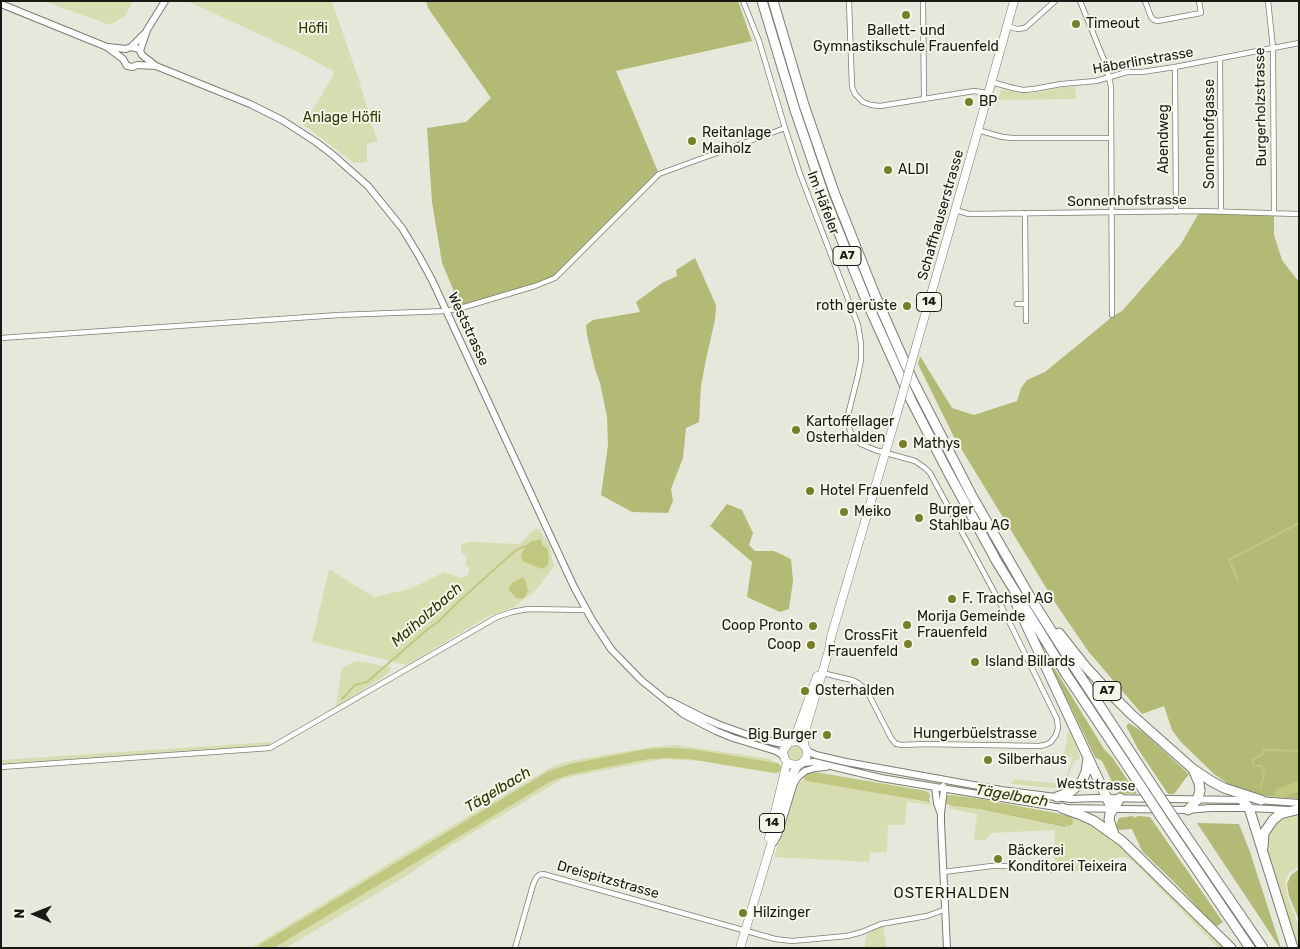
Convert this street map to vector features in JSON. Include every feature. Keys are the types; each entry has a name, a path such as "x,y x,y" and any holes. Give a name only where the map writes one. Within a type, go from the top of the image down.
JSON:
{"highway":[{"name":"A7","path":"762,1 807,146 832,216 893,363 930,438 997,562 1066,674 1250,948"},
{"name":"A7","path":"773,1 814,138 845,222 903,358 942,438 994,535 1080,676 1263,948"},
{"name":"A7","path":"997,562 1108,798 1112,809 1110,820 1114,834"},
{"name":"A7","path":"1034,602 1108,692 1193,769 1224,788 1261,800"},
{"path":"1057,797 1070,792 1081,783 1086,772 1088,756"},
{"path":"1188,810 1197,800 1200,786 1193,769"},
{"path":"1112,809 1120,798"},
{"path":"1242,800 1249,808 1293,948"},
{"path":"1062,808 1094,821 1114,834 1147,864 1231,948"},
{"path":"1264,859 1263,839 1267,827 1280,814 1298,808"}],"main road":[{"path":"1,4 106,47 123,59 127,66 133,67 141,62 141,53 148,30 165,1"},
{"name":"Schaffhauserstrasse","path":"806,748 805,731 831,636 1014,1"},
{"path":"123,59 123,53 148,30"},
{"name":"Weststrasse","path":"106,47 137,48 156,66 250,104 282,120 333,154 368,186 402,228 419,256 563,563 586,610 599,631 621,661 683,714 733,738 776,751 785,759"},
{"name":"Weststrasse","path":"137,66 156,66"},
{"name":"Schaffhauserstrasse","path":"789,743 798,729 831,636"},
{"name":"Weststrasse","path":"660,696 720,725 754,737 789,743"},
{"path":"798,741 806,748 806,758 800,764 790,764 785,759 784,749 789,743 798,741"},
{"name":"Weststrasse","path":"806,748 816,755 831,759 1008,791 1071,799 1261,800 1298,808"},
{"name":"14","path":"759,884 785,759"},
{"name":"Weststrasse","path":"800,764 814,762 944,791 1062,808 1188,810 1210,808 1298,808"},
{"name":"14","path":"740,948 792,775 800,764"},
{"name":"Weststrasse","path":"770,850 778,834 791,791 798,777 805,771 833,766"},
{"path":"939,779 943,784 944,791 940,804"},
{"path":"935,789 941,813 947,948"}],"street":[{"name":"Im Häfeler","path":"743,1 759,41 784,128 800,174 858,325 861,360 850,408 849,427 855,439 861,444 885,452"},
{"path":"849,1 852,87 855,94 864,102 880,106 974,91 988,93"},
{"path":"923,1 924,99"},
{"path":"1007,26 1017,29 1025,28 1055,1"},
{"path":"1080,1 1104,60 1111,87 1112,315"},
{"path":"1145,1 1151,17 1158,21 1201,13 1199,1"},
{"name":"Burgerholzstrasse","path":"1268,1 1273,48 1274,212"},
{"name":"Häberlinstrasse","path":"991,82 1023,90 1061,84 1086,83 1127,72 1142,72 1175,67 1299,43"},
{"name":"Sonnenhofgasse","path":"1220,58 1221,211"},
{"name":"Abendweg","path":"1175,67 1176,212"},
{"path":"1,338 446,311 461,308 535,286 555,278 659,174 784,128"},
{"path":"978,130 1013,138 1111,138"},
{"name":"Sonnenhofstrasse","path":"955,210 969,214 1221,211 1299,214"},
{"path":"1025,213 1026,321"},
{"path":"1017,304 1026,304"},
{"name":"Hungerbüelstrasse","path":"822,673 852,680 863,687 896,744 1039,746 1051,742 1058,728 1058,719 998,599 930,473 920,463 885,452"},
{"path":"1,767 270,748 497,617 528,609 586,610"},
{"path":"945,871 992,866 1020,866 1054,870"},
{"name":"Dreispitzstrasse","path":"515,948 532,885 539,875 543,874 745,932"},
{"path":"745,932 775,939 792,940 847,936 881,924 927,916 946,910"}],"green space":[{"path":"44,1 133,1 125,16 110,25"},
{"name":"Höfli","path":"187,1 332,1 361,86 355,83 361,87 378,141 367,144 367,162 354,163 304,125 335,72 300,53"},
{"path":"1064,87 1075,87 1076,99 998,100 1001,89 1020,93 1032,93"},
{"path":"534,529 539,529 549,544 554,566 536,590 514,607 487,617 407,665 312,642 329,569 374,597 410,589 444,572 461,578 468,575 469,568 465,564 467,557 461,552 461,544 470,542 520,544"},
{"path":"356,661 391,667 388,674 336,707 342,668"},
{"path":"1069,730 1076,744 1080,759 1073,764 1065,783 1061,786 1054,788 1011,784 1014,779 1063,784 1072,758 1064,755"},
{"path":"271,742 270,748 1,766 1,760"},
{"path":"675,745 772,759 772,762 777,766 777,774 700,761 663,759 564,778 286,948 250,948 555,765 652,747"},
{"path":"795,745 801,747 803,753 801,759 795,761 789,759 787,753 789,747"},
{"path":"806,778 932,803 931,805 907,802 905,825 888,825 887,852 869,853 870,862 774,857 798,786"},
{"path":"950,805 980,809 1067,827 1069,814 1089,823 1126,848 1226,948 1218,948 1135,863 1126,857 1119,857 1087,869 1072,872 1054,869 1055,830 991,833 986,840 974,840 977,814 948,808"},
{"path":"1299,814 1299,866 1289,873 1285,881 1287,896 1299,926 1299,948 1297,948 1266,849 1267,835 1274,821 1285,815"},
{"path":"883,926 887,948 864,948 867,933"}],"shaded area":[{"path":"426,1 738,1 752,41 616,71 659,174 555,278 461,308 442,263 432,202 427,128 466,122 491,98 428,8"},
{"path":"1200,211 1274,212 1274,235 1282,260 1299,282 1299,799 1266,796 1230,785 1214,774 1180,741 1172,730 1164,706 1142,714 1088,651 1056,604 954,437 918,364 920,356 952,408 974,415 1017,401 1021,388 1027,380 1045,372 1112,317 1122,311 1181,244"},
{"path":"695,258 716,305 715,320 701,386 699,422 686,428 683,458 671,489 673,501 668,513 632,512 601,495 608,445 607,417 586,325 593,320 640,312 636,302 662,283 677,276 676,270"},
{"path":"727,504 742,510 753,533 749,545 755,551 774,551 791,559 793,581 789,609 780,612 747,597 752,562 710,526"},
{"path":"541,539 542,545 547,548 549,558 548,565 542,569 522,561 521,556 525,546 532,541"},
{"path":"523,577 528,590 523,599 516,598 509,591 509,587 512,583"},
{"path":"1050,661 1104,749 1112,757 1137,794 1119,793 1116,790 1102,761 1095,757"},
{"path":"1129,723 1143,732 1189,774 1174,794 1168,794 1138,749 1126,726"},
{"path":"814,773 924,791 927,793 930,802 811,779"},
{"path":"952,798 970,799 1068,816 1066,827 980,809 950,805"},
{"path":"1133,816 1134,818 1138,816 1150,817 1223,922 1216,927 1142,851 1132,829 1118,830 1116,826 1119,818"},
{"path":"1197,823 1239,824 1281,948 1280,948"},
{"path":"1299,869 1299,920 1289,896 1287,884 1291,875"}],"waterway":[{"path":"1238,580 1229,560 1299,523"},
{"name":"Maiholzbach","path":"342,699 355,685 367,682 438,622 516,550 525,546"},
{"path":"1261,786 1264,774 1261,766 1254,766 1252,760 1263,754 1264,750 1299,751"},
{"name":"Tägelbach","path":"264,948 550,776 571,769 648,754 669,753 690,754 776,768"},
{"name":"Tägelbach","path":"808,776 925,796"},
{"name":"Tägelbach","path":"1280,793 1299,786"},
{"name":"Tägelbach","path":"950,800 1068,821"}],"place":[{"name":"Ballett- und Gymnastikschule Frauenfeld","path":"906,15"},
{"name":"Timeout","path":"1076,24"},
{"name":"BP","path":"969,102"},
{"name":"Reitanlage Maiholz","path":"692,141"},
{"name":"ALDI","path":"888,170"},
{"name":"roth gerüste","path":"907,306"},
{"name":"Kartoffellager Osterhalden","path":"796,430"},
{"name":"Mathys","path":"903,444"},
{"name":"Hotel Frauenfeld","path":"810,491"},
{"name":"Meiko","path":"844,512"},
{"name":"Burger Stahlbau AG","path":"919,518"},
{"name":"F. Trachsel AG","path":"952,599"},
{"name":"Morija Gemeinde Frauenfeld","path":"907,625"},
{"name":"Coop Pronto","path":"813,626"},
{"name":"CrossFit Frauenfeld","path":"908,644"},
{"name":"Coop","path":"811,645"},
{"name":"Island Billards","path":"975,662"},
{"name":"Osterhalden","path":"805,691"},
{"name":"Big Burger","path":"827,735"},
{"name":"Silberhaus","path":"988,760"},
{"name":"Bäckerei Konditorei Teixeira","path":"998,859"},
{"name":"Hilzinger","path":"743,913"}],"district":[{"name":"OSTERHALDEN","path":"952,894"}],"park label":[{"name":"Anlage Höfli","path":"342,118"}]}
